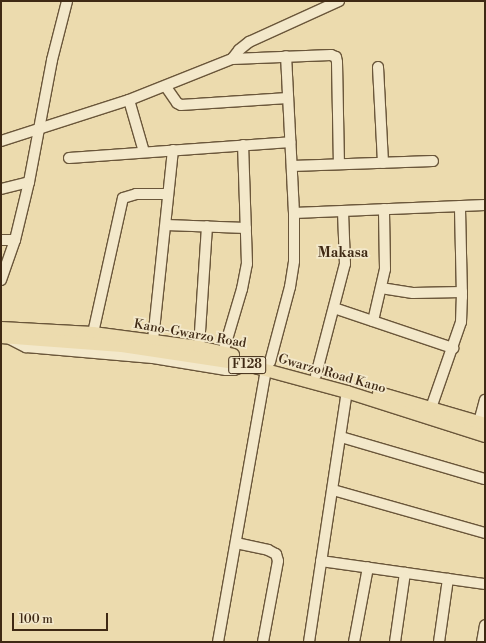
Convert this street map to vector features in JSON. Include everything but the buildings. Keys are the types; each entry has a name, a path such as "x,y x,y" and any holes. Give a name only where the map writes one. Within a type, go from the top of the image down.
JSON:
{"main road":[{"name":"Kano-Gwarzo Road","path":"2,334 93,333 199,347 268,366 316,376 482,423"},
{"name":"Gwarzo Road Kano","path":"2,334 122,346 247,365 268,366 485,436"}],"street":[{"path":"1,279 15,240 29,182 55,48 67,1"},
{"path":"232,59 239,50 249,42 339,1"},
{"path":"1,141 130,100 232,59 331,55 336,57 338,62 339,164"},
{"path":"218,642 268,366 291,280 294,261 294,213 286,56"},
{"path":"378,67 383,163"},
{"path":"166,86 177,103 181,104 288,98"},
{"path":"130,100 144,152"},
{"path":"69,158 290,142"},
{"path":"223,353 246,276 247,264 243,145"},
{"path":"153,340 173,150"},
{"path":"292,166 433,161"},
{"path":"1,189 29,182"},
{"path":"93,333 123,198 136,194 168,194"},
{"path":"294,213 485,205"},
{"path":"431,408 461,322 462,292 460,206"},
{"path":"373,321 385,269 384,210"},
{"path":"316,376 345,264 343,211"},
{"path":"166,225 246,228"},
{"path":"199,347 207,226"},
{"path":"1,240 15,240"},
{"path":"380,288 412,292 462,292"},
{"path":"334,308 453,348"},
{"path":"309,642 348,392"},
{"path":"482,423 485,400"},
{"path":"341,437 485,479"},
{"path":"333,490 485,533"},
{"path":"236,543 268,550 276,554 278,561 263,642"},
{"path":"321,561 485,584"},
{"path":"354,642 368,568"},
{"path":"395,642 405,573"},
{"path":"439,642 448,579"},
{"path":"482,642 485,625"}],"district":[{"name":"Makasa","path":"343,253"}]}
